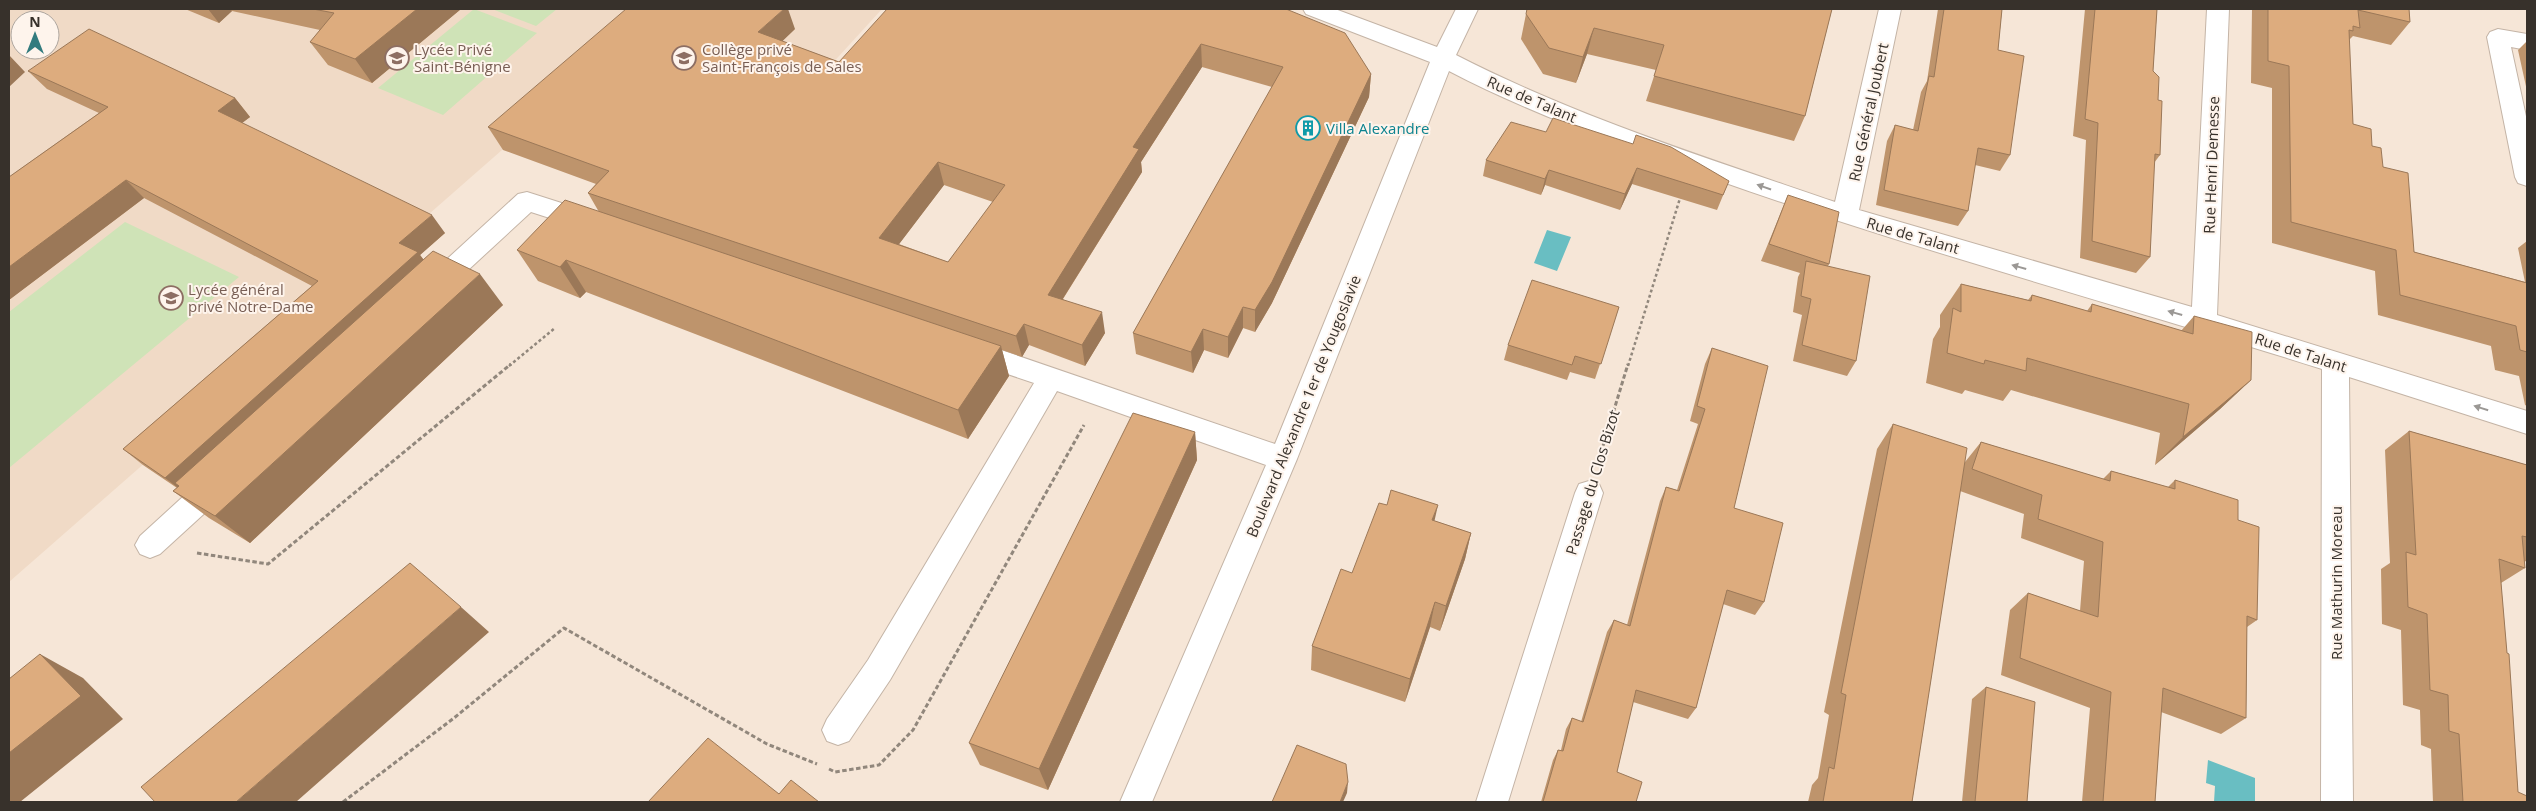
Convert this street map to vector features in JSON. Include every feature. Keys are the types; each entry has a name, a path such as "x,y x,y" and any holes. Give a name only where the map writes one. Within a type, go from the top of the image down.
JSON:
{"street":[{"name":"Rue de Talant","path":"1314,9 1443,58 1494,84 1692,163 1845,215 2204,321 2335,364 2527,422"},
{"name":"Boulevard Alexandre 1er de Yougoslavie","path":"1136,802 1283,459 1443,58 1467,9"},
{"name":"Rue Général Joubert","path":"1845,215 1890,9"},
{"name":"Rue Henri Demesse","path":"2204,321 2218,9"},
{"path":"2527,42 2498,37 2527,177"},
{"path":"411,306 527,200 611,229"},
{"path":"948,343 1283,459"},
{"name":"Rue Mathurin Moreau","path":"2335,364 2337,802"},
{"path":"838,730 884,661 1051,378"},
{"path":"150,545 237,466"},
{"name":"Passage du Clos Bizot","path":"1492,802 1589,493"}],"path":[{"name":"Passage du Clos Bizot","path":"1589,493 1692,163"},
{"path":"150,545 268,564 555,328"},
{"path":"343,802 454,718 564,628"}],"shaded area":[{"name":"Lycée général privé Notre-Dame","path":"9,9 882,9 786,114 526,129 9,582"}],"green space":[{"path":"474,9 537,33 443,115 378,88"},
{"path":"492,9 557,9 536,26"},
{"path":"125,222 239,277 9,468 9,312"}],"water":[{"path":"1547,230 1571,237 1557,271 1534,263"},
{"path":"2208,760 2255,778 2255,802 2214,802 2215,786 2206,783"}],"building":[{"path":"313,9 417,9 355,59 310,42 334,13"},
{"path":"626,9 784,9 758,32 839,62 887,9 1286,9 1345,33 1371,74 1272,282 1255,310 1243,307 1228,337 1203,329 1191,352 1133,333 1283,67 1201,44 1133,147 1139,149 1048,295 1102,312 1082,345 1024,324 1016,336 588,193 609,171 488,127","holes":["938,162 1005,185 948,262 879,238"]},
{"path":"1527,9 1832,9 1805,116 1654,76 1664,45 1594,28 1583,57 1549,48 1526,14"},
{"path":"1944,9 2002,9 1998,50 2024,56 2010,155 1978,148 1968,211 1884,190 1895,125 1918,131 1929,76 1934,77"},
{"path":"2095,9 2157,9 2153,71 2159,77 2158,100 2162,101 2160,155 2155,154 2150,257 2092,241 2098,123 2085,119"},
{"path":"2268,9 2409,9 2410,22 2358,10 2360,28 2353,26 2353,31 2349,30 2353,124 2371,129 2372,146 2381,148 2383,167 2408,173 2414,252 2527,283 2527,352 2520,350 2516,326 2400,295 2396,250 2291,222 2289,66 2268,61"},
{"path":"89,29 235,98 218,111 432,215 399,243 418,252 165,478 123,449 318,281 126,180 9,267 9,177 108,107 28,71 44,60 60,60 60,49"},
{"path":"1553,118 1633,144 1636,135 1671,147 1729,181 1723,195 1637,168 1625,194 1549,170 1545,179 1486,160 1511,122 1546,132"},
{"path":"1788,195 1839,212 1829,264 1769,244"},
{"path":"565,200 1001,346 958,410 566,260 560,267 517,250"},
{"path":"433,251 480,274 215,516 173,491 179,486 175,483"},
{"path":"1806,261 1870,276 1856,361 1802,345 1811,299 1801,296"},
{"path":"1532,280 1619,307 1601,364 1575,356 1572,365 1508,345"},
{"path":"1961,284 2031,301 2032,295 2091,312 2092,304 2193,334 2194,316 2252,332 2251,380 2183,437 2189,404 2027,358 2026,371 1985,360 1984,364 1947,353 1953,308 1961,312"},
{"path":"1712,348 1768,366 1734,508 1783,523 1764,602 1727,590 1696,708 1636,690 1617,772 1642,782 1636,802 1543,802 1558,750 1563,751 1572,718 1583,722 1614,620 1630,626 1666,487 1679,491 1705,409 1697,406"},
{"path":"1133,413 1195,432 1039,769 969,743"},
{"path":"1893,424 1967,448 1912,802 1823,802 1829,767 1834,769 1846,695 1841,693"},
{"path":"2409,431 2527,465 2527,537 2522,536 2525,568 2499,559 2507,653 2509,654 2518,792 2527,796 2527,802 2463,802 2459,734 2449,731 2448,695 2430,690 2427,614 2408,607 2406,552 2416,555"},
{"path":"1981,442 2110,481 2111,471 2175,489 2175,480 2238,500 2238,520 2259,527 2257,620 2247,616 2246,718 2163,688 2155,802 2103,802 2111,692 2020,658 2028,593 2098,617 2103,542 2038,519 2042,495 1972,469"},
{"path":"1391,490 1438,505 1432,520 1471,533 1446,606 1435,602 1410,679 1312,646 1341,569 1352,573 1379,503 1387,505"},
{"path":"410,563 461,607 236,802 155,802 141,787"},
{"path":"40,654 81,696 9,753 9,679"},
{"path":"1986,687 2035,702 2027,802 1975,802"},
{"path":"708,738 779,794 791,780 819,802 648,802"},
{"path":"1297,745 1346,764 1348,782 1340,802 1272,802"}],"place":[{"name":"Lycée Privé Saint-Bénigne","path":"397,58"},
{"name":"Collège privé Saint-François de Sales","path":"684,58"},
{"name":"Villa Alexandre","path":"1308,128"},
{"name":"Lycée général privé Notre-Dame","path":"171,298"}]}
